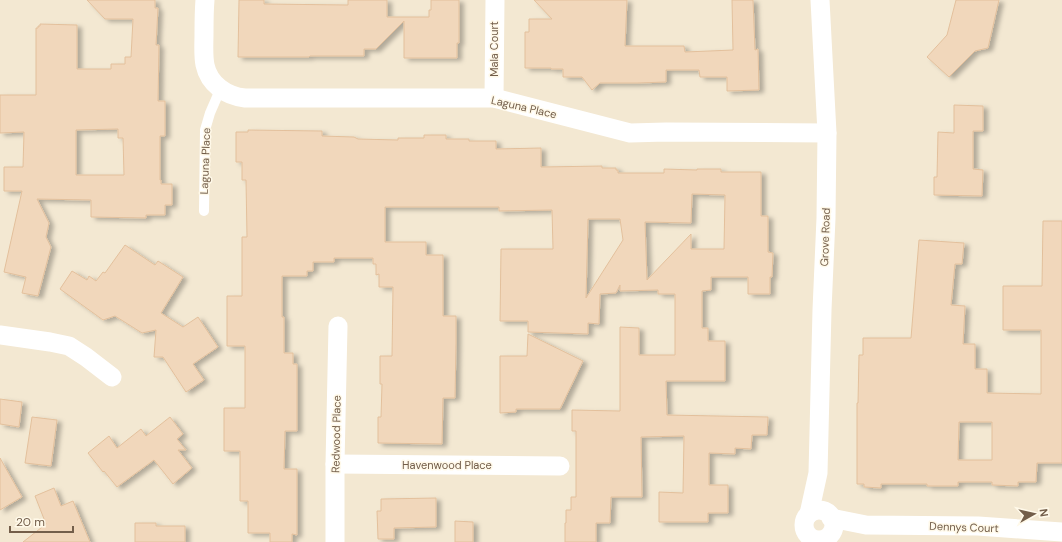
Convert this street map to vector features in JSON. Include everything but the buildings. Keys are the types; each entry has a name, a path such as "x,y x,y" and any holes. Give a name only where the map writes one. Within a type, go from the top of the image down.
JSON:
{"street":[{"path":"204,0 205,65 208,75 220,90"},
{"name":"Mala Court","path":"494,98 495,0"},
{"name":"Grove Road","path":"820,0 826,133 826,218 818,473 822,529"},
{"name":"Laguna Place","path":"220,90 230,95 245,98 494,98 630,133 826,133"},
{"name":"Redwood Place","path":"335,542 338,326"},
{"path":"0,335 69,346 112,377"},
{"name":"Havenwood Place","path":"335,464 560,466"},
{"name":"Dennys Court","path":"822,529 866,525 978,526 1062,532"}],"lane":[{"name":"Laguna Place","path":"204,211 205,130 210,113 220,90"}],"shaded area":[{"path":"0,0 1062,0 1062,542 0,542"}]}
